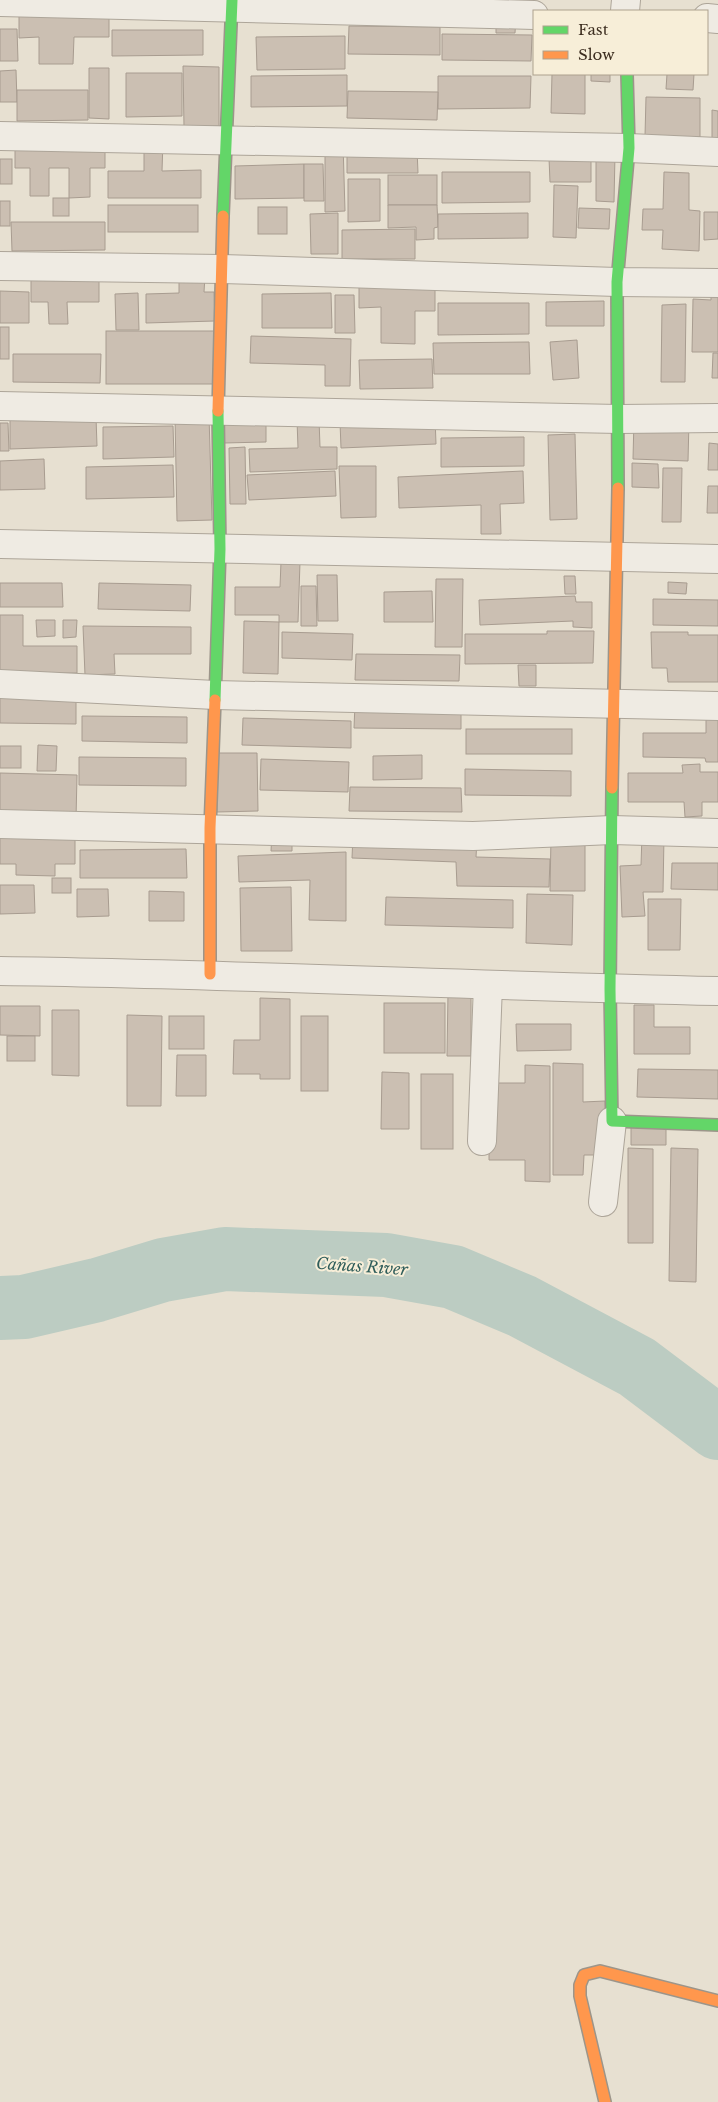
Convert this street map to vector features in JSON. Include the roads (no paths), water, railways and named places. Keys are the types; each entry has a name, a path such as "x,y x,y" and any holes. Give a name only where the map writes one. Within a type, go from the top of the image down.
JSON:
{"street":[{"path":"0,2 232,4 533,15"},
{"path":"210,974 210,828 220,549 218,410 225,139 232,4"},
{"path":"603,1202 612,1121 610,989 619,418 617,282 629,148 627,75"},
{"path":"0,136 629,148 718,152"},
{"path":"0,266 222,269 718,284"},
{"path":"0,406 619,418 718,418"},
{"path":"0,544 718,559"},
{"path":"0,684 215,695 718,706"},
{"path":"0,824 473,836 612,830 718,833"},
{"path":"0,971 210,974 488,985 718,991"},
{"path":"482,1141 488,985"},
{"path":"612,1121 718,1125"},
{"path":"605,2102 580,1996 580,1985 584,1975 594,1971 600,1972 718,2002"}],"waterway":[{"name":"Cañas River","path":"0,1308 24,1307 97,1290 163,1270 225,1259 386,1265 453,1277 522,1306 637,1367 718,1428"}]}
